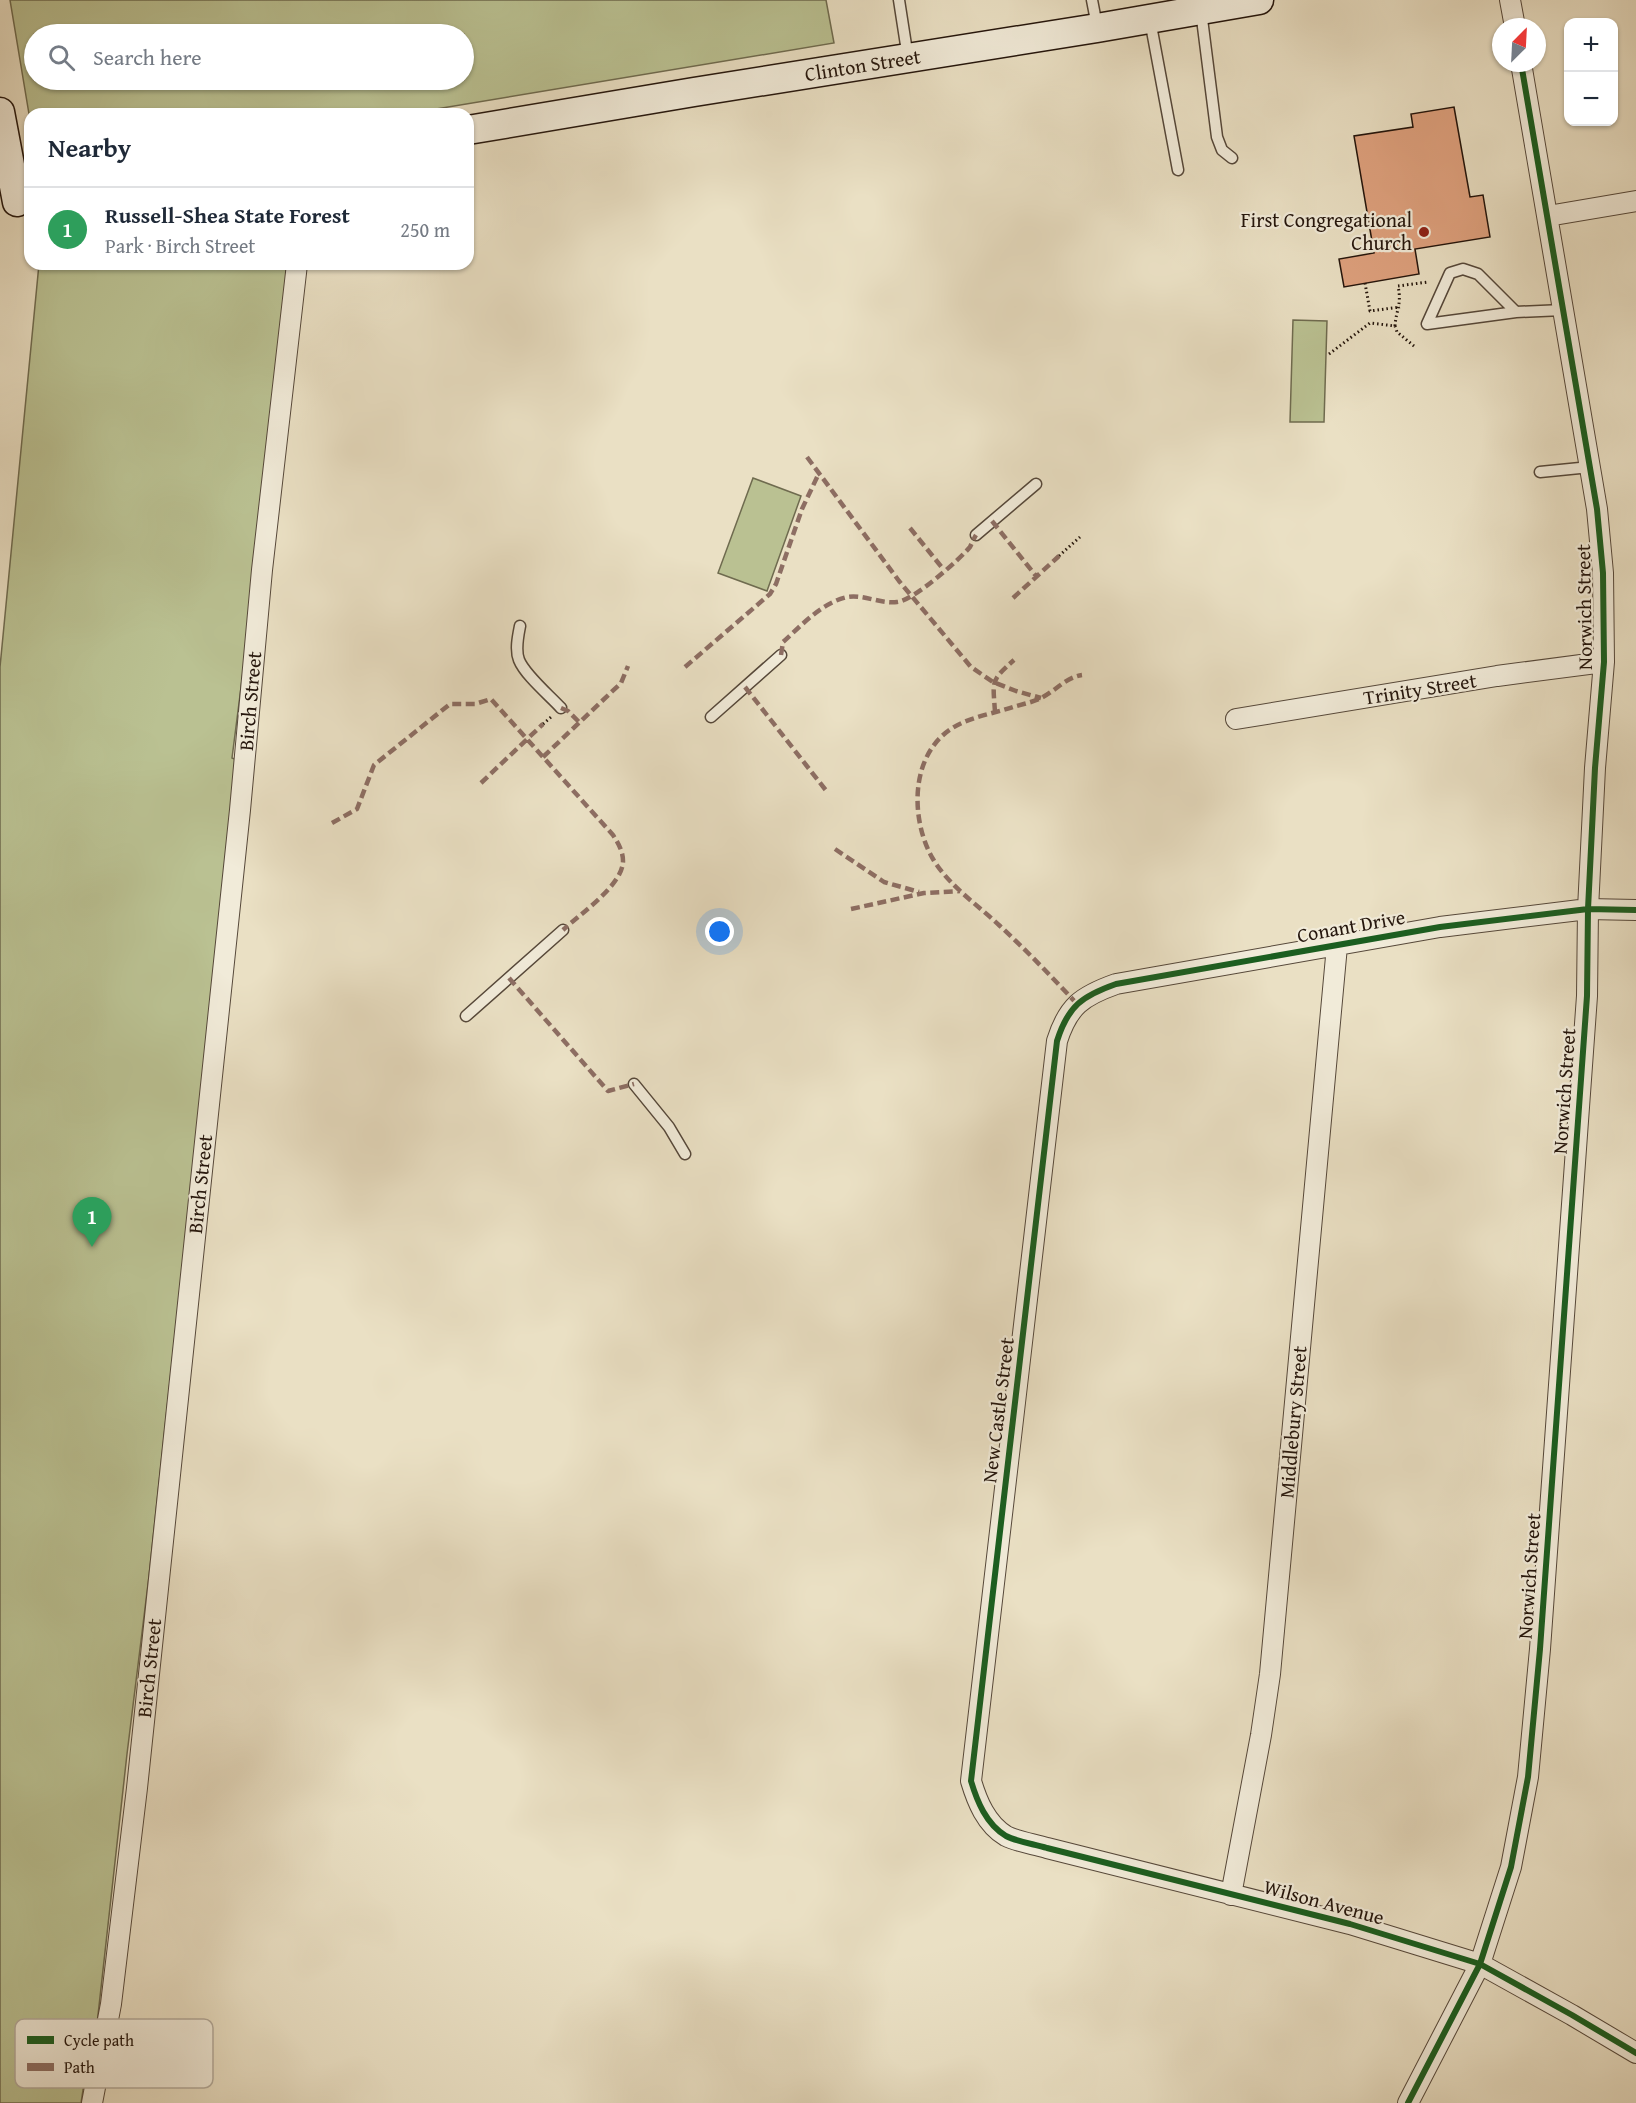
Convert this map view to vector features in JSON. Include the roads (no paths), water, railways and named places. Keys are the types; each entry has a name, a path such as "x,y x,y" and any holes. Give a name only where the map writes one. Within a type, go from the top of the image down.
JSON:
{"main road":[{"name":"Clinton Street","path":"474,129 1201,11 1246,1"},
{"path":"0,112 16,202"}],"street":[{"path":"1510,0 1513,18"},
{"name":"Norwich Street","path":"1408,2103 1480,1964 1511,1867 1529,1765 1540,1649 1586,1008 1595,768 1604,662 1603,573 1597,509 1523,72"},
{"path":"1548,216 1636,201"},
{"name":"Birch Street","path":"108,2019 137,1788 240,810 262,570 296,270"},
{"name":"Trinity Street","path":"1236,719 1497,676 1604,662"},
{"name":"Conant Drive","path":"1077,1004 1095,991 1116,984 1440,927 1588,909 1636,910"},
{"name":"Middlebury Street","path":"1231,1894 1262,1735 1269,1674 1337,946"},
{"name":"New Castle Street","path":"990,1821 978,1803 971,1781 1057,1041 1063,1021 1077,1004"},
{"name":"Wilson Avenue","path":"990,1821 1006,1836 1350,1924 1480,1964 1636,2053"},
{"name":"Birch Street","path":"92,2103 95,2088"}],"lane":[{"path":"899,0 908,58"},
{"path":"1092,0 1097,28"},
{"path":"1201,11 1217,137 1222,150 1232,158"},
{"path":"1150,19 1178,170"},
{"path":"1516,312 1478,274 1463,269 1450,273 1427,324 1516,312 1563,310"},
{"path":"1540,472 1590,467"},
{"path":"976,535 1036,484"},
{"path":"520,626 518,659 524,669 561,708"},
{"path":"711,717 781,655"},
{"path":"466,1016 563,930"},
{"path":"634,1084 669,1126 685,1154"}],"place":[{"name":"First Congregational Church","path":"1424,232"},
{"name":"Russell-Shea State Forest","path":"92,1247"}]}
